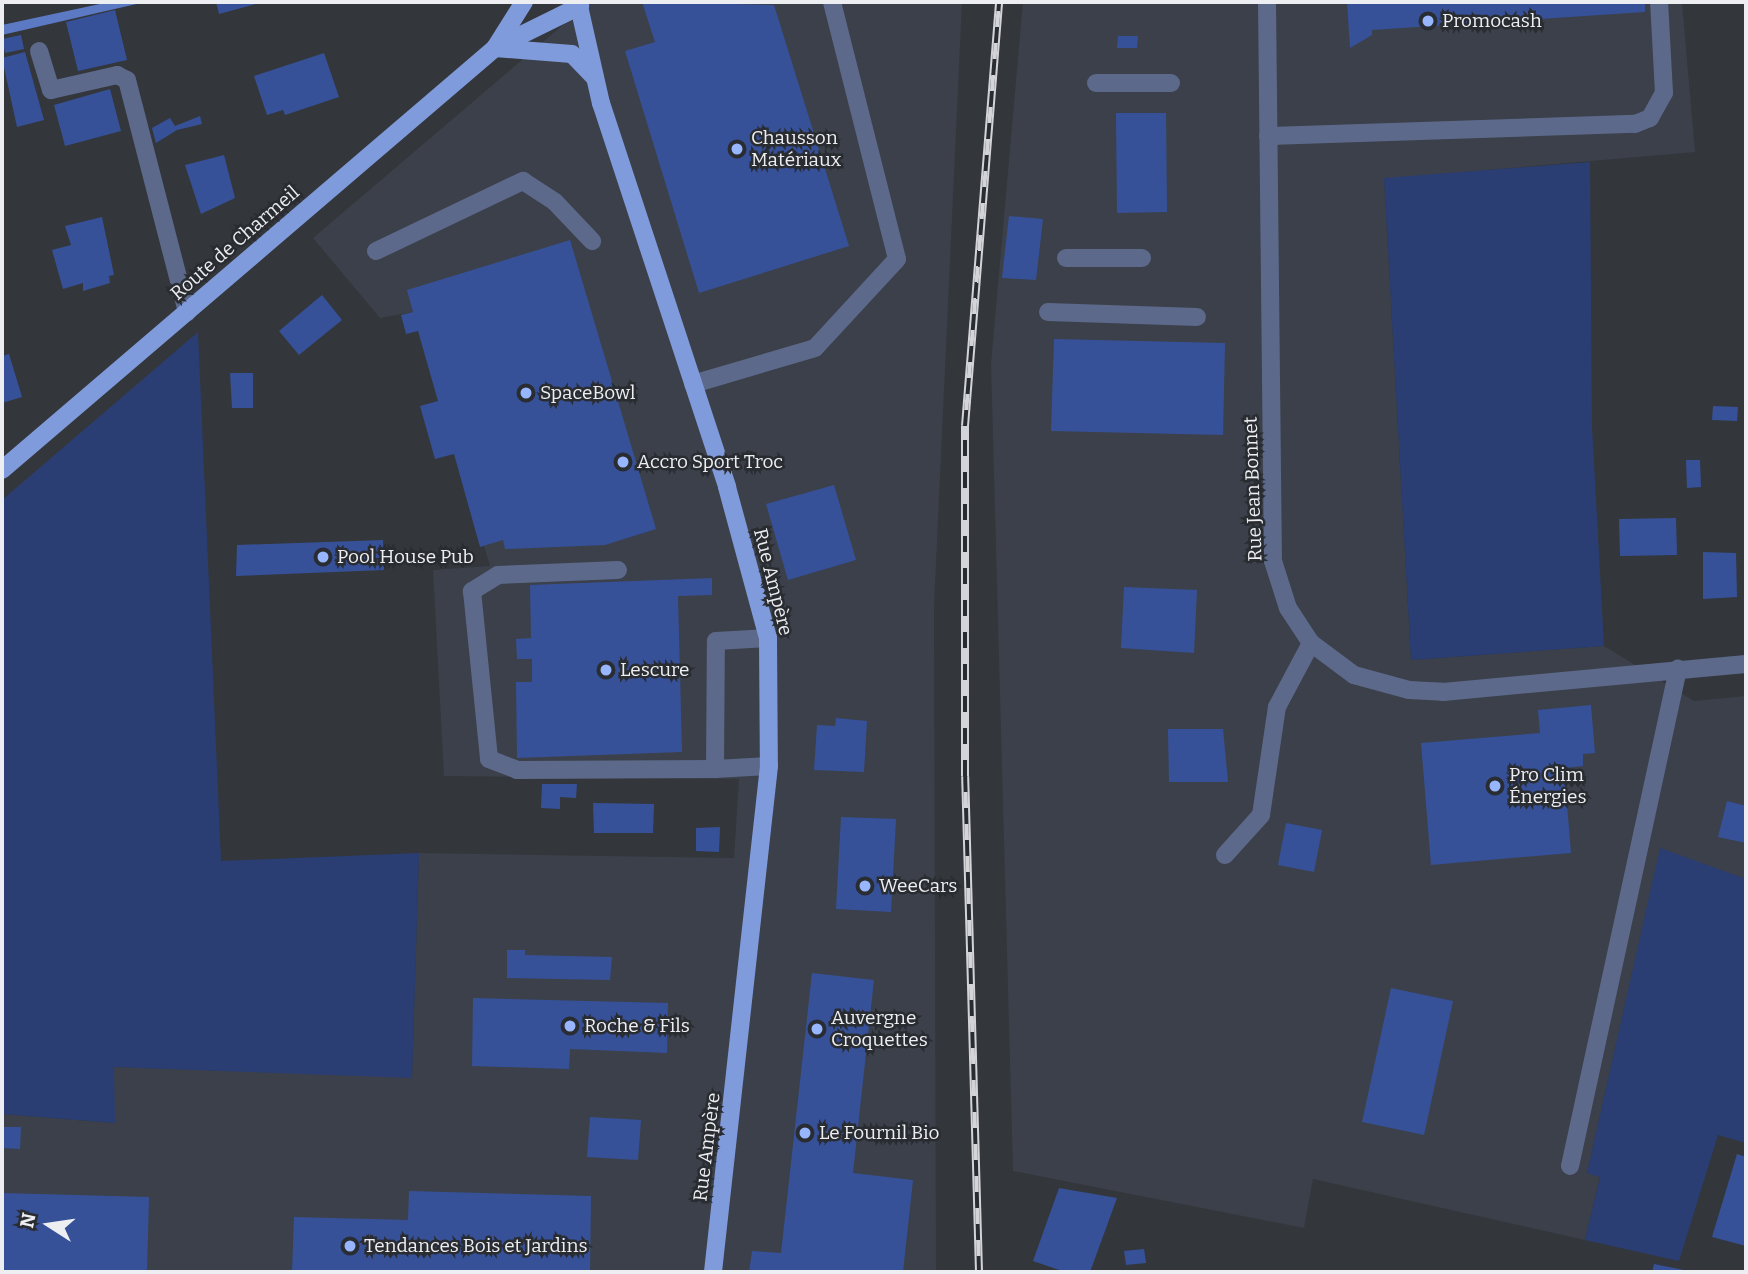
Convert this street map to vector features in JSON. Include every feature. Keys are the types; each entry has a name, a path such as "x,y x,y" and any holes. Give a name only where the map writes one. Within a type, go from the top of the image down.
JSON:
{"main road":[{"name":"Route de Charmeil","path":"495,48 524,2"},
{"name":"Route de Charmeil","path":"2,470 495,48 580,3"},
{"name":"Rue Ampère","path":"580,3 595,78 727,487 768,638 769,766 713,1272"},
{"path":"495,48 572,54 595,78"}],"street":[{"path":"693,384 815,348 897,259 832,2"},
{"name":"Rue Jean Bonnet","path":"1267,2 1273,561 1288,608 1311,643 1354,675 1409,690 1443,692 1746,664"},
{"path":"1268,136 1635,124 1650,118 1664,93 1659,2"},
{"path":"39,51 51,90 117,75 127,80 187,312"},
{"path":"1096,83 1171,83"},
{"path":"376,251 523,181 555,202 592,240"},
{"path":"1066,258 1142,258"},
{"path":"1048,312 1197,317"},
{"path":"618,570 498,575 472,591 489,759 517,771 769,766"},
{"path":"715,769 716,641 768,638"},
{"path":"1225,855 1261,815 1277,707 1311,643"},
{"path":"1570,1166 1678,669"}],"shaded area":[{"path":"109,2 145,2 2,35 2,25"},
{"path":"590,2 962,2 934,606 936,1272 2,1272 2,1114 114,1123 113,1067 412,1077 419,853 734,858 739,779 444,776 433,570 490,566 413,312 380,318 313,238"},
{"path":"1023,2 1682,2 1695,152 1384,179 1411,660 1604,646 1694,701 1746,696 1746,879 1660,849 1587,1173 1600,1176 1585,1240 1313,1179 1304,1228 1013,1171 991,364"},
{"path":"1590,162 1592,427 1604,646 1411,660 1384,178"},
{"path":"198,332 221,861 419,853 412,1078 114,1067 115,1123 2,1114 2,500"},
{"path":"1660,848 1746,879 1746,1143 1718,1135 1679,1261 1585,1240 1600,1177 1587,1173"}],"building":[{"path":"216,2 255,2 256,4 219,14"},
{"name":"Chausson Matériaux","path":"642,2 774,5 849,246 699,293 625,51 655,42"},
{"name":"Promocash","path":"1347,2 1645,2 1645,12 1372,30 1372,35 1350,48"},
{"path":"115,10 127,60 78,71 66,22"},
{"path":"21,35 24,49 5,53 2,39"},
{"path":"1118,36 1138,36 1137,48 1117,48"},
{"path":"25,52 44,120 17,127 2,58"},
{"path":"324,53 339,97 285,115 283,110 267,115 254,76"},
{"path":"110,89 121,131 65,146 54,105"},
{"path":"1116,113 1166,113 1167,212 1117,213"},
{"path":"200,116 202,124 177,130 156,143 152,128 170,118 175,126"},
{"path":"224,155 235,198 201,214 185,165"},
{"path":"1009,216 1043,219 1036,280 1002,278"},
{"path":"102,217 114,275 109,276 110,283 83,291 83,283 63,289 52,250 71,245 65,226"},
{"name":"SpaceBowl","path":"570,240 656,529 605,545 505,549 503,540 480,547 454,454 435,459 420,406 438,401 418,331 406,334 401,315 413,312 407,290"},
{"path":"322,295 342,320 299,355 279,331"},
{"path":"1054,339 1225,343 1223,435 1051,431"},
{"path":"9,354 22,397 2,403 2,356"},
{"path":"230,373 253,373 253,408 232,408"},
{"path":"1713,406 1738,407 1737,421 1712,420"},
{"path":"1686,460 1700,460 1701,487 1687,488"},
{"path":"834,485 856,560 788,580 766,504"},
{"path":"1676,518 1677,555 1620,556 1619,519"},
{"name":"Pool House Pub","path":"383,540 384,570 236,576 237,545"},
{"path":"1703,552 1736,553 1737,597 1703,599"},
{"name":"Lescure","path":"712,578 712,595 678,596 682,752 517,758 516,682 532,682 532,659 517,659 516,639 531,638 530,585"},
{"path":"1124,587 1197,590 1194,653 1121,648"},
{"name":"Pro Clim Énergies","path":"1591,705 1595,753 1583,754 1583,766 1564,768 1571,853 1431,865 1421,743 1540,733 1538,710"},
{"path":"836,718 867,721 864,772 814,770 817,725 835,726"},
{"path":"1168,729 1223,729 1228,782 1169,782"},
{"path":"542,784 577,784 576,798 560,797 560,809 541,808"},
{"path":"1727,801 1746,806 1746,843 1718,837"},
{"path":"593,803 654,804 653,833 594,833"},
{"name":"WeeCars","path":"841,817 896,819 891,912 836,909"},
{"path":"1286,823 1322,830 1314,872 1278,865"},
{"path":"720,827 719,852 696,851 696,828"},
{"path":"507,950 525,950 525,955 612,957 610,980 507,978"},
{"path":"812,973 874,980 853,1173 913,1180 903,1272 749,1272 752,1251 781,1253"},
{"path":"1391,988 1453,1001 1424,1135 1362,1122"},
{"name":"Roche & Fils","path":"473,998 668,1003 667,1053 570,1049 569,1069 472,1066"},
{"path":"590,1117 641,1120 638,1160 587,1157"},
{"path":"2,1127 21,1127 20,1149 2,1148"},
{"path":"1737,1154 1746,1157 1746,1246 1712,1237"},
{"path":"1059,1188 1117,1198 1090,1272 1065,1272 1033,1261"},
{"path":"409,1191 591,1196 590,1272 292,1272 294,1217 408,1220"},
{"path":"2,1193 149,1197 147,1272 2,1272"},
{"path":"1144,1249 1146,1263 1126,1265 1124,1251"},
{"path":"1654,1264 1684,1270 1652,1272"}],"railway":[{"path":"979,1272 965,776 965,426 999,2"}],"place":[{"name":"Promocash","path":"1428,21"},
{"name":"Chausson Matériaux","path":"737,149"},
{"name":"SpaceBowl","path":"526,393"},
{"name":"Accro Sport Troc","path":"623,462"},
{"name":"Pool House Pub","path":"323,557"},
{"name":"Lescure","path":"606,670"},
{"name":"Pro Clim Énergies","path":"1495,786"},
{"name":"WeeCars","path":"865,886"},
{"name":"Roche & Fils","path":"570,1026"},
{"name":"Auvergne Croquettes","path":"817,1029"},
{"name":"Le Fournil Bio","path":"805,1133"},
{"name":"Tendances Bois et Jardins","path":"350,1246"}]}
